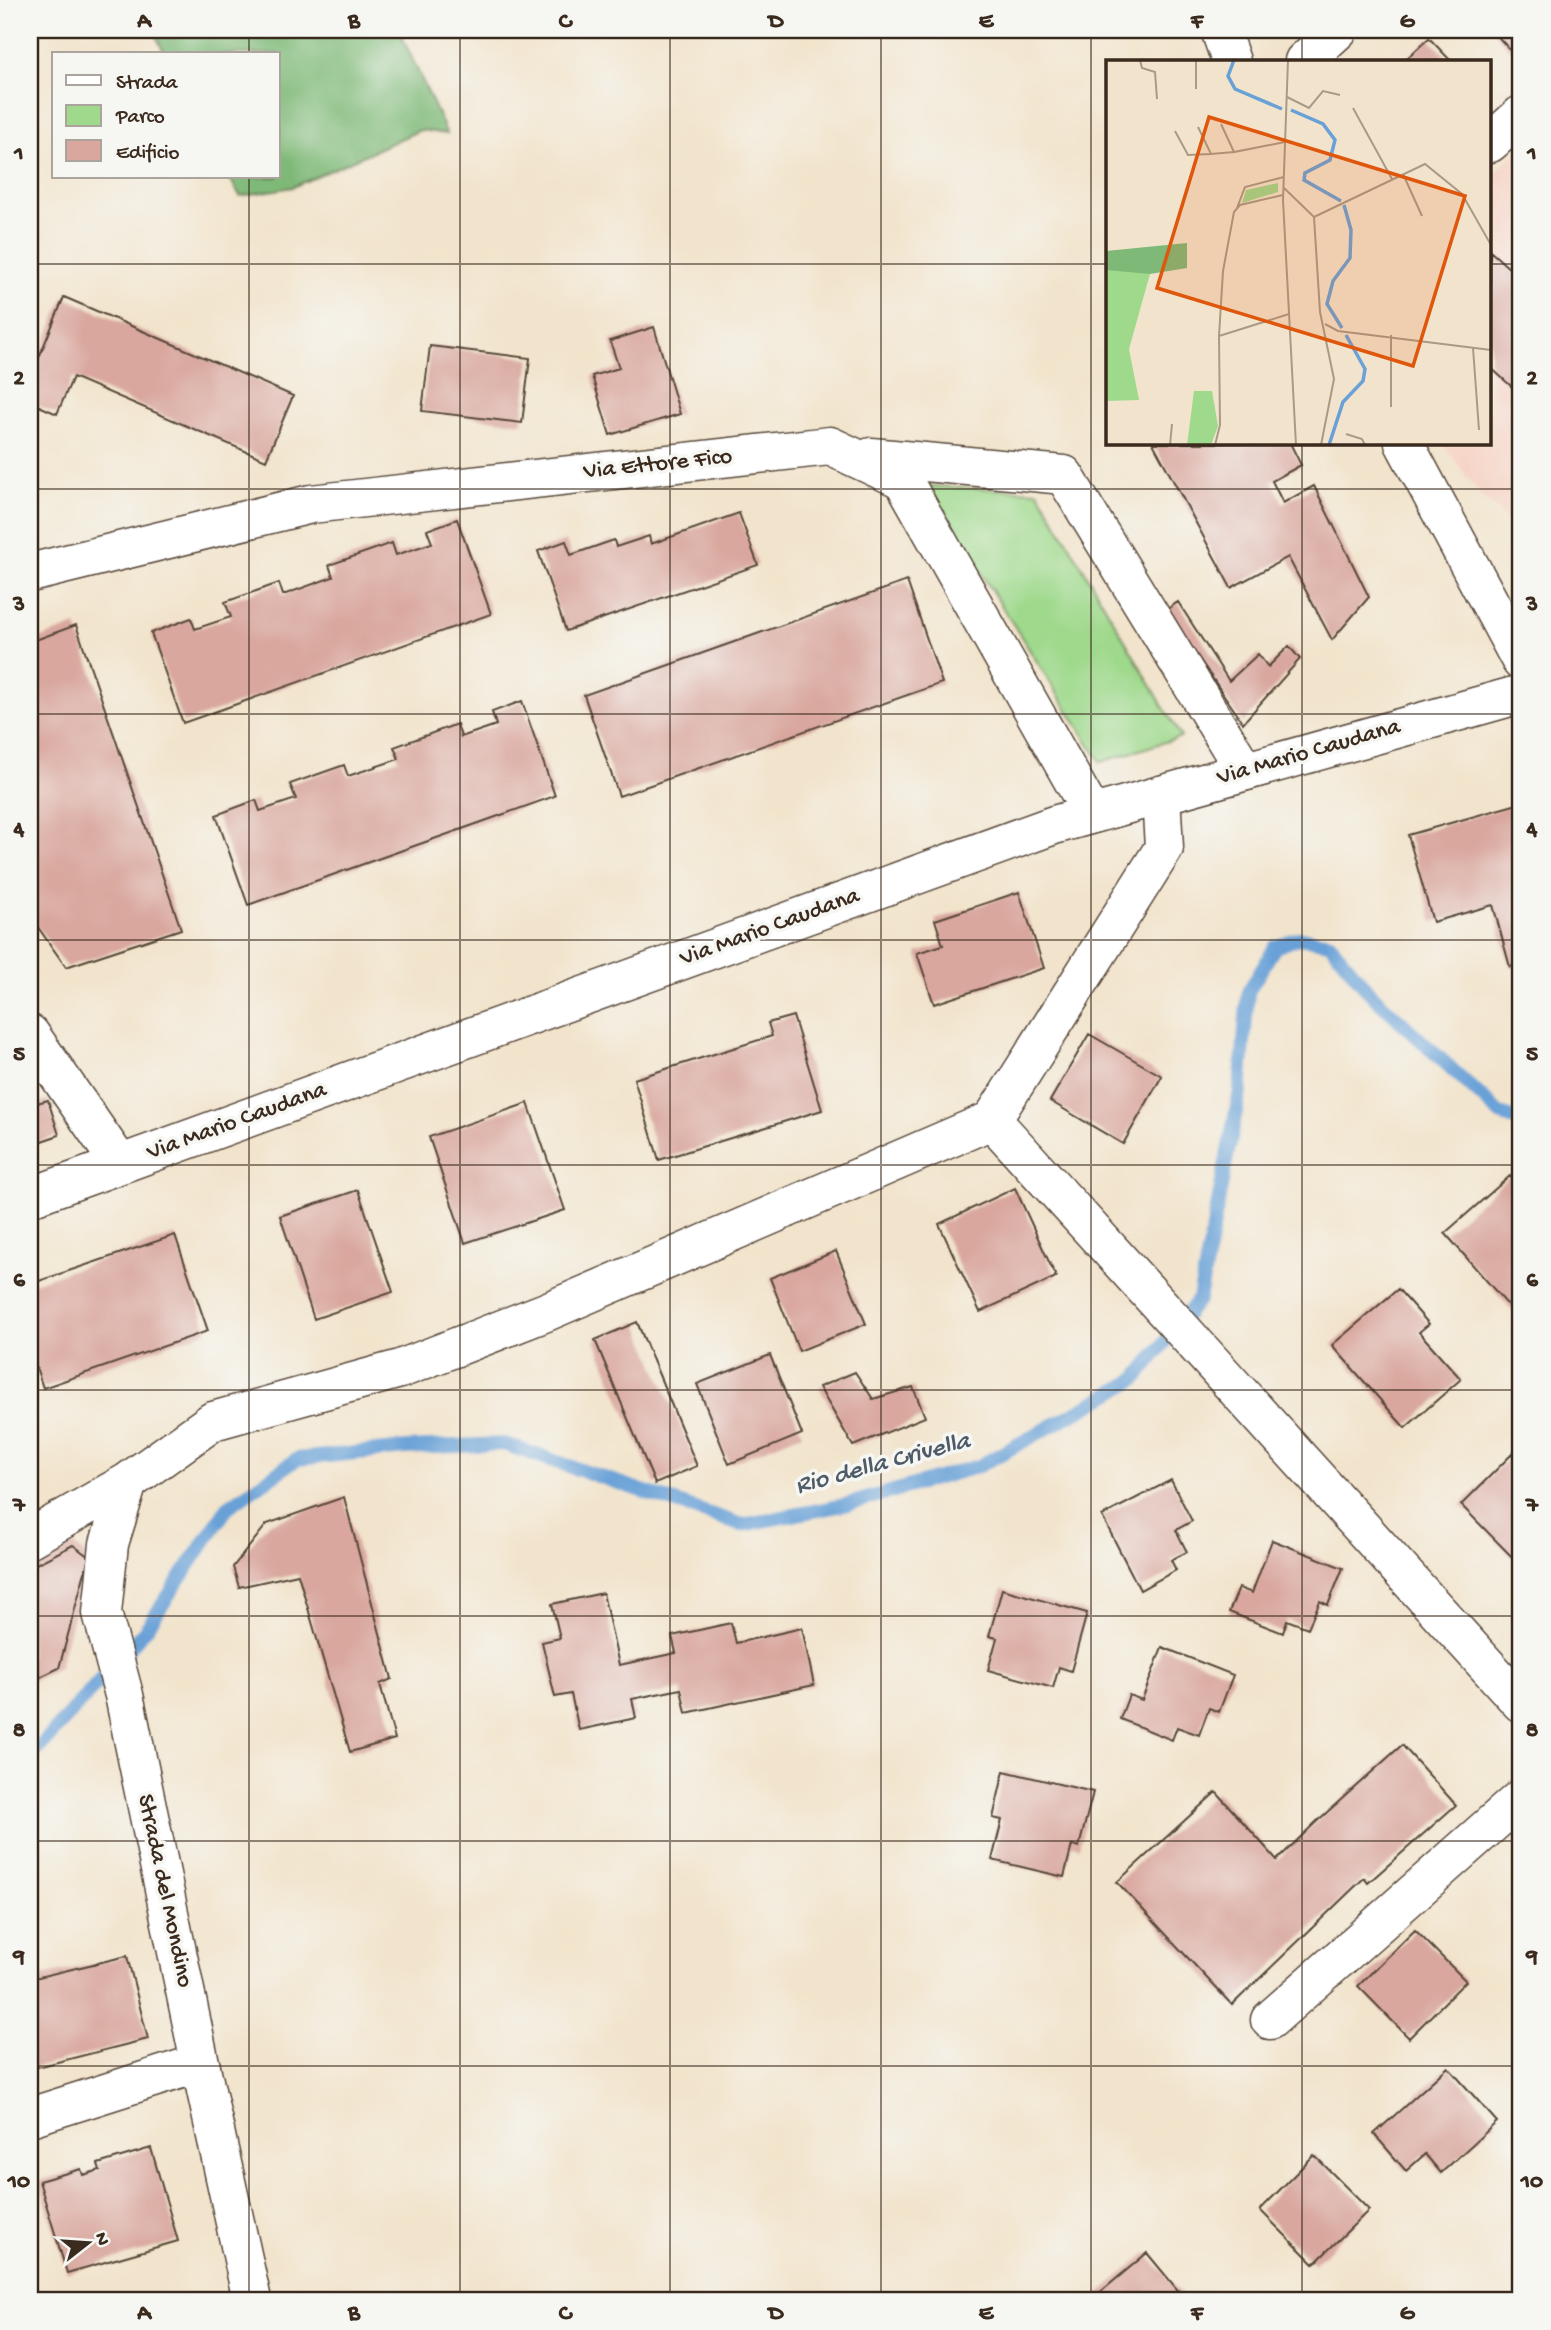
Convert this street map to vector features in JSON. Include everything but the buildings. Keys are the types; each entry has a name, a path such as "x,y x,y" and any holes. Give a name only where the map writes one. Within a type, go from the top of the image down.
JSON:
{"street":[{"path":"1220,30 1231,60"},
{"path":"1305,60 1339,30"},
{"path":"1492,141 1521,115"},
{"path":"1405,444 1521,661"},
{"name":"Via Ettore Fico","path":"30,573 312,504 830,446 903,480 1092,814"},
{"path":"850,455 1064,475 1245,771"},
{"name":"Via Mario Caudana","path":"30,1197 1054,825 1521,694"},
{"path":"30,1538 128,1482 213,1421 412,1364 546,1312 992,1120 1164,848 1161,795"},
{"path":"30,1034 120,1164"},
{"path":"992,1120 1198,1348 1515,1682"},
{"name":"Strada del Mondino","path":"128,1482 108,1544 102,1613 124,1695 251,2300"},
{"path":"1270,2020 1521,1798"},
{"path":"30,2117 200,2063"}],"shaded area":[{"path":"1521,148 1521,526 1509,521 1481,496 1443,444 1492,444 1492,175"}],"green space":[{"path":"153,30 399,30 447,134 420,130 293,187 240,196 230,178 280,178 280,52 164,52"},
{"path":"925,486 1038,491 1181,737 1101,762"}],"waterway":[{"name":"Rio della Crivella","path":"30,1758 146,1629 228,1507 297,1459 406,1448 504,1444 742,1525 849,1504 979,1466 1136,1379 1199,1299 1240,1091 1248,992 1275,947 1299,938 1330,943 1367,990 1500,1114 1521,1121"}]}
